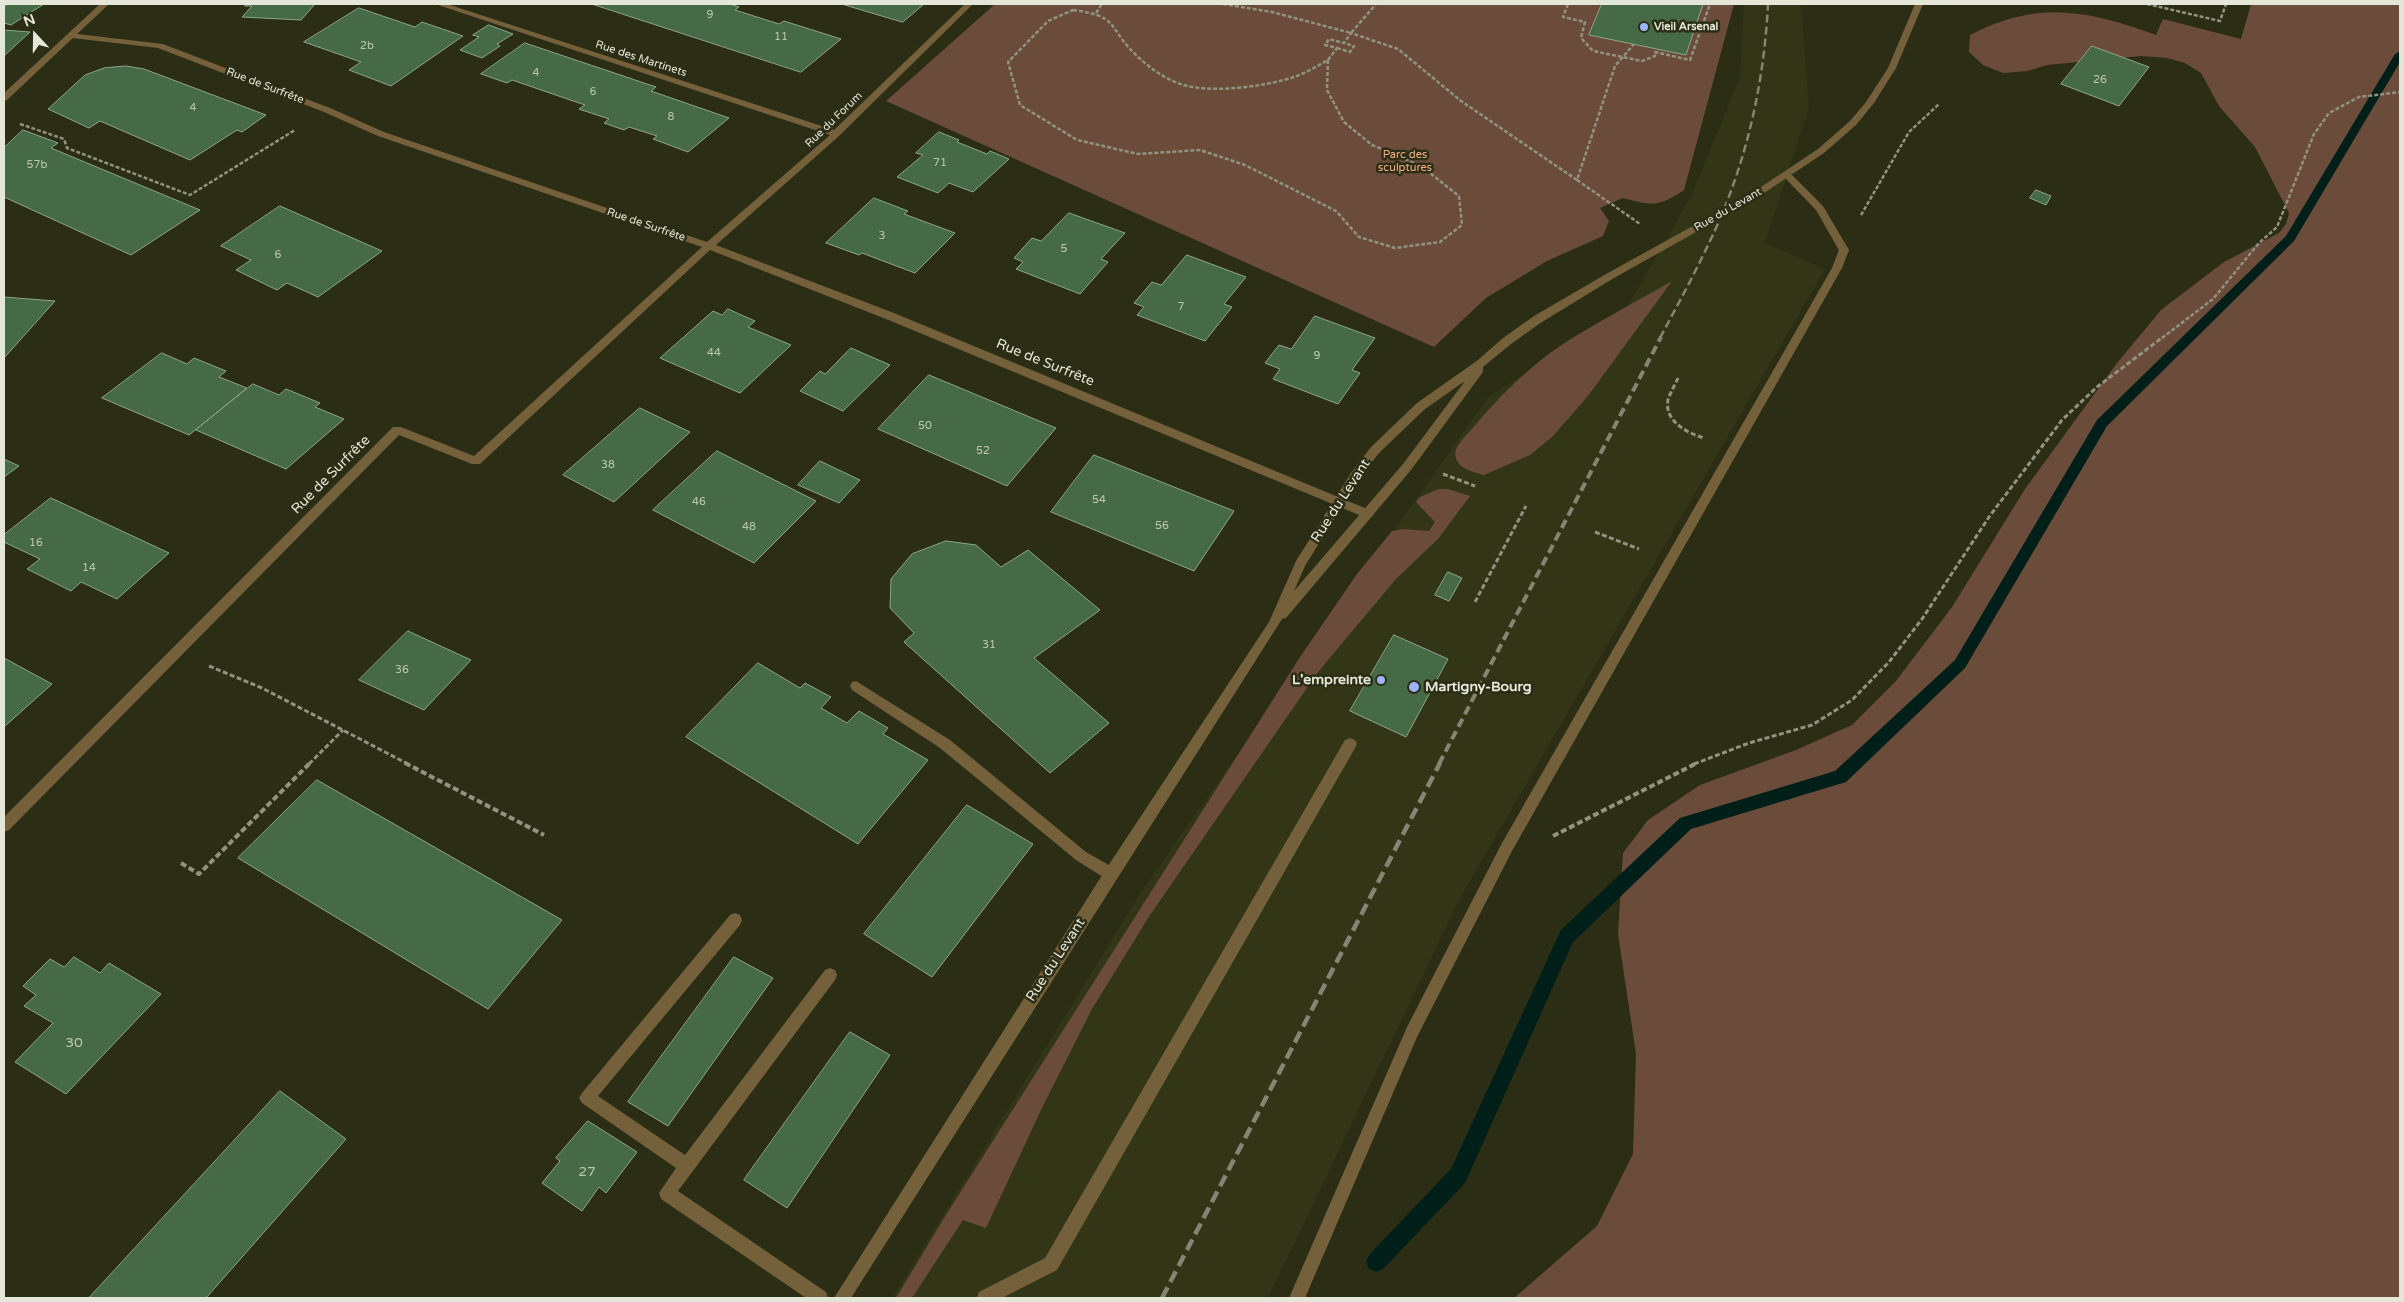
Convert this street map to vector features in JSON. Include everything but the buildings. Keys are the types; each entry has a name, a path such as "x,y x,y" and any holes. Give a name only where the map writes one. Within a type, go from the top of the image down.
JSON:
{"street":[{"path":"4,98 105,4"},
{"name":"Rue des Martinets","path":"439,4 836,134"},
{"name":"Rue du Forum","path":"709,246 836,134 969,4"},
{"name":"Rue du Levant","path":"1274,624 1300,564 1375,450 1397,428 1421,406 1538,320 1787,175 1821,151 1853,123 1870,103 1892,68 1919,4"},
{"name":"Rue de Surfrête","path":"72,35 160,46 328,110 381,134 709,246 890,316 1368,514"},
{"path":"1297,1298 1412,1032 1489,882 1556,759 1837,268 1844,250 1820,208 1787,175"},
{"name":"Rue de Surfrête","path":"4,826 398,430 476,461 709,246"},
{"name":"Rue du Levant","path":"842,1298 1111,874 1274,624 1416,455 1482,363"},
{"path":"856,686 945,744 1081,856 1111,874"},
{"path":"985,1298 1051,1264 1350,744"},
{"path":"687,1166 587,1098 735,920"},
{"path":"820,1298 668,1193 830,975"}],"path":[{"path":"1096,13 1102,4"},
{"path":"1223,4 1272,12 1351,33 1398,49 1462,101 1646,228"},
{"path":"1344,43 1356,25 1376,4"},
{"path":"1568,4 1563,17 1585,22 1581,38 1593,51 1642,61 1656,56 1655,52 1690,60 1710,4"},
{"path":"2147,4 2220,21 2226,4"},
{"path":"1328,60 1327,90 1344,122 1372,145 1421,166 1459,196 1462,225 1440,242 1395,248 1359,238 1336,211 1245,165 1200,150 1138,154 1077,140 1020,105 1008,62 1048,21 1073,10 1096,13 1112,23 1133,52 1155,72 1192,87 1252,87 1295,77 1328,60 1337,48"},
{"path":"1329,39 1354,46 1350,52 1337,48 1325,45 1329,39"},
{"path":"1576,180 1615,66 1634,44"},
{"path":"1588,817 1686,767 1749,743 1812,725 1852,700 1900,648 1988,517 2062,420 2097,387 2212,299 2258,243 2276,227 2314,134 2329,113 2359,97 2400,92"},
{"path":"1844,250 1874,189 1909,132 1939,104"},
{"path":"17,124 64,139 67,148 190,196 328,110"},
{"path":"1678,378 1668,399 1668,410 1674,421 1684,430 1698,436 1728,441 1742,437"},
{"path":"1440,473 1475,486"},
{"path":"1475,602 1526,506"},
{"path":"1596,532 1646,552"},
{"path":"177,652 262,688 544,835"},
{"path":"181,863 199,874 343,730"}],"shaded area":[{"path":"1744,4 1801,4 1809,107 1765,243 1825,269 1460,898 1268,1298 892,1298 1141,892 1488,397 1625,311 1691,196 1740,78"}],"green space":[{"name":"Parc des sculptures","path":"995,4 1734,4 1684,190 1661,202 1641,203 1623,198 1600,208 1609,221 1603,236 1547,261 1486,298 1434,347 886,101"},
{"path":"2251,4 2400,4 2400,1298 1514,1298 1597,1226 1633,1154 1636,1054 1618,934 1623,853 1648,820 1700,785 1796,750 1852,725 1896,681 1952,607 2025,489 2117,363 2161,310 2224,262 2279,233 2286,224 2289,213 2255,147 2219,106 2201,73 2185,63 2167,58 2141,56 2047,65 2028,71 2003,73 1983,65 1969,52 1970,35 1995,24 2018,17 2062,12 2107,20 2156,35 2163,19 2241,39"},
{"path":"1672,281 1588,396 1552,437 1530,455 1484,475 1467,470 1460,465 1455,454 1460,442 1526,372 1563,344"},
{"path":"1438,489 1448,489 1470,496 1438,539 1396,579 1318,672 1150,915 1092,1009 1042,1108 986,1228 963,1220 912,1298 896,1298 944,1218 1300,657 1357,574 1392,531 1403,529 1429,531 1435,522 1416,502 1420,497"}],"waterway":[{"path":"1376,1262 1458,1176 1567,936 1686,823 1840,777 1960,664 2102,423 2290,238 2400,54"}],"railway":[{"path":"1660,338 1709,243 1733,186 1757,96 1766,35 1768,4"},
{"path":"1439,764 1661,337"},
{"path":"1162,1298 1440,763"}],"place":[{"name":"Vieil Arsenal","path":"1644,27"},
{"name":"L'empreinte","path":"1381,680"},
{"name":"Martigny-Bourg","path":"1414,687"}]}
